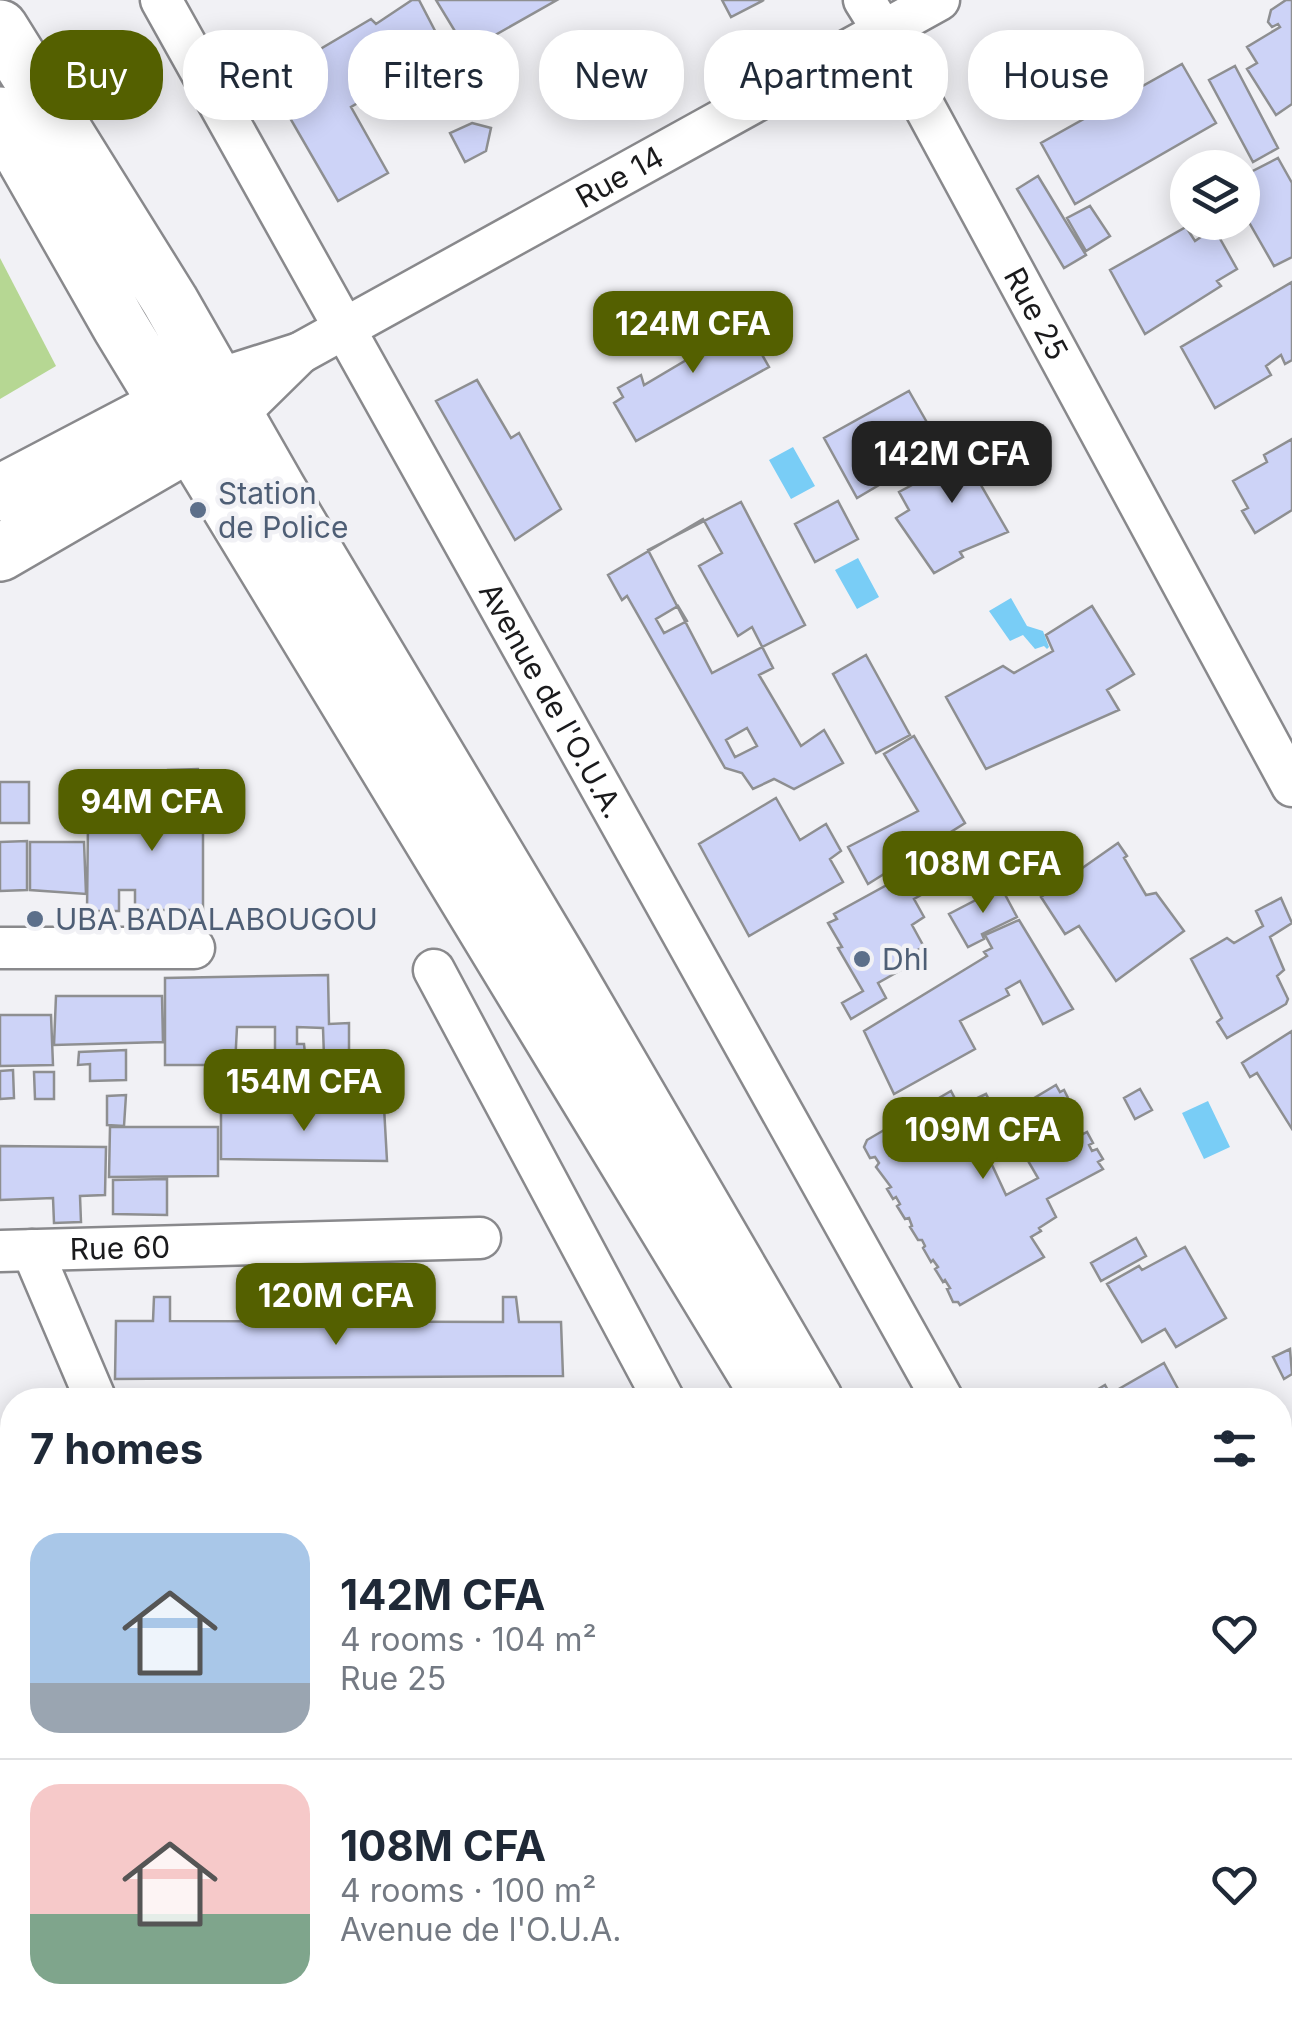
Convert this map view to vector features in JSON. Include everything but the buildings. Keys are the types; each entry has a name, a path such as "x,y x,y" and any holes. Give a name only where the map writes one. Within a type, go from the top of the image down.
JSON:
{"main road":[{"path":"0,28 170,301 203,411 765,1388"},
{"path":"0,115 111,310 203,411 551,947 808,1388"},
{"path":"0,493 203,411"},
{"path":"0,553 203,411"}],"street":[{"name":"Avenue de l'O.U.A.","path":"161,0 936,1388"},
{"name":"Rue 14","path":"203,411 874,16 939,0"},
{"name":"Rue 25","path":"874,16 1292,786"},
{"path":"0,948 194,948"},
{"path":"434,970 658,1388"},
{"name":"Rue 60","path":"16,1251 480,1238"},
{"path":"16,1251 90,1388"}],"green space":[{"path":"0,258 56,366 0,399"}],"water":[{"path":"793,447 815,486 791,499 769,460"},
{"path":"858,558 879,597 857,609 835,570"},
{"path":"1011,598 1027,626 1043,631 1047,649 1035,649 1023,635 1010,641 989,611"},
{"path":"1208,1101 1230,1147 1204,1159 1182,1113"}],"place":[{"name":"Station de Police","path":"198,510"},
{"name":"UBA BADALABOUGOU","path":"35,919"},
{"name":"Dhl","path":"862,959"}]}
